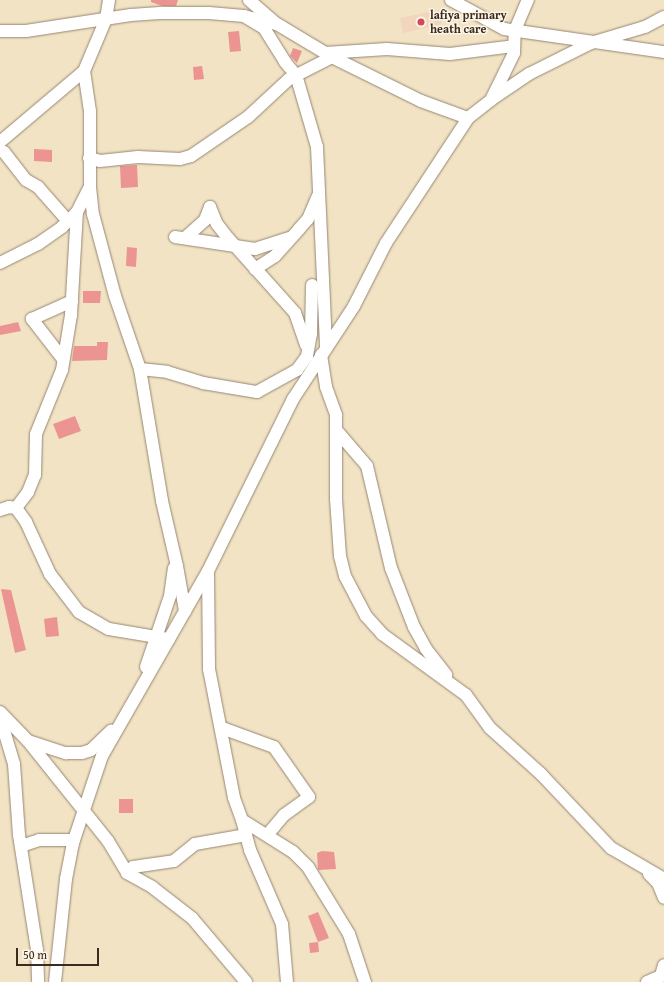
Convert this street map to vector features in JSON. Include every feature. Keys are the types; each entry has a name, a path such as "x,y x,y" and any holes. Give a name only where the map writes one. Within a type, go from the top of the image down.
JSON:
{"street":[{"path":"0,142 84,71 106,19 109,0"},
{"path":"249,0 277,24 328,55 421,101 468,118"},
{"path":"451,0 486,21 515,30 591,43 664,52"},
{"path":"491,100 514,53 515,30 528,0"},
{"path":"0,31 26,31 131,15 189,13 244,16 277,24"},
{"path":"244,16 264,28 285,62 296,75 317,147 323,351 326,386 336,415 336,499 340,556 345,576 374,626 466,695 490,728 541,774 611,848 644,869 664,879"},
{"path":"55,982 66,879 74,840 84,813 97,768 118,724 208,570 293,399 323,351 354,306 386,242 468,118 529,74 591,43 645,27 664,17"},
{"path":"89,158 100,161 138,157 180,159 191,156 248,117 278,88 328,55 387,49 450,54 514,46"},
{"path":"84,71 90,111 89,158 93,214 102,250 140,370 162,501 185,611"},
{"path":"0,151 4,152 26,180 38,187 67,220"},
{"path":"0,264 38,244 77,212 90,187"},
{"path":"255,269 275,256 289,238 308,219 319,193"},
{"path":"289,238 255,249 235,245 180,238 205,220 210,207 217,224 235,245 255,269 295,313 306,339 307,356"},
{"path":"16,508 28,492 35,475 36,434 48,401 58,381 63,359 72,301 77,212"},
{"path":"140,370 167,372 203,383 257,392 297,370 307,356 311,334 312,285"},
{"path":"63,359 32,319 72,301"},
{"path":"337,431 367,466 391,568 414,627 426,650 451,683"},
{"path":"0,510 9,507 16,508 26,522 50,574 79,612 109,629 154,638 169,639"},
{"path":"142,682 154,638 170,596 174,572 173,549"},
{"path":"208,570 209,669 222,728 226,766 246,835 282,924 287,982"},
{"path":"0,712 28,741 84,813 108,841 127,873 152,887 192,918 215,942 246,982"},
{"path":"0,718 14,764 21,846 37,950 38,982"},
{"path":"28,741 66,753 82,753 91,750 118,724"},
{"path":"222,728 274,747 309,797 284,815 268,834"},
{"path":"242,820 268,834 293,852 308,867 349,934 365,982"},
{"path":"127,873 133,867 174,861 195,844 246,835"},
{"path":"21,846 39,840 74,840"},
{"path":"644,869 658,883 664,898"},
{"path":"647,982 663,973"}],"shaded area":[{"path":"439,10 442,24 403,33 400,18"}],"building":[{"path":"151,0 178,0 176,6 162,6 151,2"},
{"path":"239,31 241,51 230,52 228,32"},
{"path":"293,48 302,51 297,63 290,56"},
{"path":"202,66 204,79 194,80 193,67"},
{"path":"34,149 52,150 52,162 34,161"},
{"path":"137,165 138,187 121,188 120,166"},
{"path":"127,247 137,248 136,267 126,266"},
{"path":"83,291 101,291 100,303 83,303"},
{"path":"18,322 21,331 0,335 0,326"},
{"path":"97,342 108,342 107,360 72,361 74,346 97,346"},
{"path":"75,416 81,431 59,439 53,424"},
{"path":"1,589 11,590 26,650 15,653"},
{"path":"57,617 59,636 46,637 44,619"},
{"path":"119,799 133,799 133,813 119,813"},
{"path":"322,851 334,852 336,869 318,870 317,853"},
{"path":"318,912 329,938 318,942 308,916"},
{"path":"318,942 319,952 310,953 309,943"}],"place":[{"name":"lafiya primary heath care","path":"421,22"}]}
